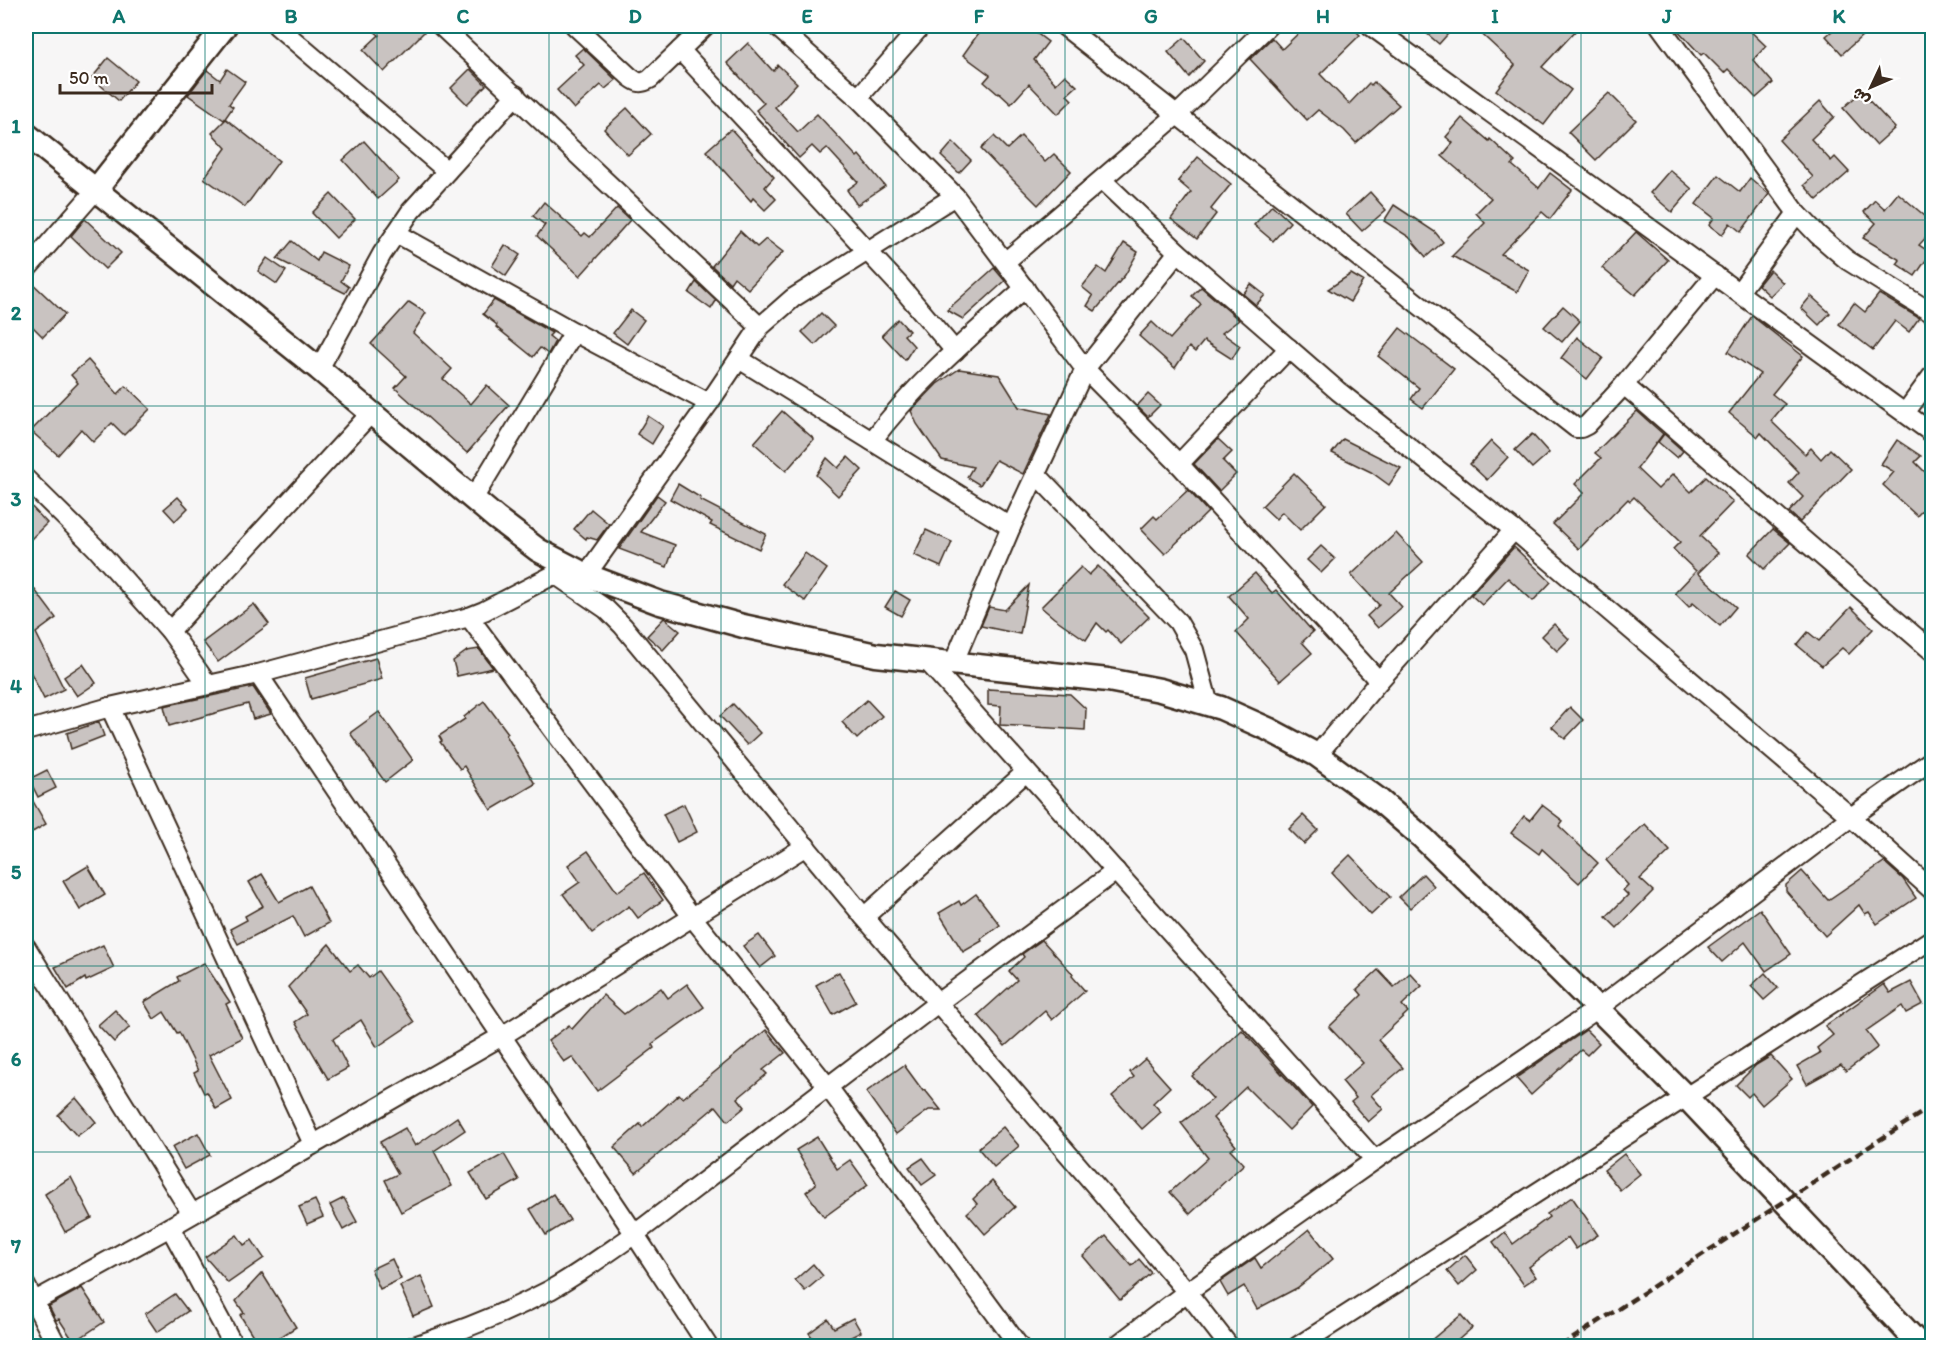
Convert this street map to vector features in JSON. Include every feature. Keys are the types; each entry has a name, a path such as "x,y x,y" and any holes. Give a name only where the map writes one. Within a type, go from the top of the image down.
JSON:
{"street":[{"path":"26,270 95,191 225,26"},
{"path":"277,26 447,171"},
{"path":"441,26 760,327"},
{"path":"575,26 637,82 643,83 705,26"},
{"path":"776,26 858,98 955,196 1085,369 1179,464 1379,681"},
{"path":"858,98 921,26"},
{"path":"1064,26 1576,428 1581,429 1587,425 1624,385 1715,275"},
{"path":"1005,262 1178,114 1268,26"},
{"path":"1371,26 1932,433"},
{"path":"1660,26 1797,213 1818,236 1847,260 1932,313"},
{"path":"680,50 867,250 956,351"},
{"path":"320,369 382,254 411,211 516,95"},
{"path":"26,134 320,369 473,499 570,572 623,626 864,917 1187,1292 1229,1347"},
{"path":"1102,180 1178,252 1338,391 1514,530 1851,817 1932,890"},
{"path":"26,731 110,707 258,674 469,617 570,572 709,403 760,327 793,298 955,196"},
{"path":"1739,292 1797,213"},
{"path":"396,233 574,332 709,403"},
{"path":"953,664 1011,527 1085,369 1178,252"},
{"path":"872,441 892,414 1024,288"},
{"path":"473,499 574,332"},
{"path":"1179,464 1289,348"},
{"path":"739,359 1011,527"},
{"path":"1905,414 1932,376"},
{"path":"1624,385 1932,651"},
{"path":"170,631 371,413"},
{"path":"1037,475 1178,622 1194,650 1209,705"},
{"path":"26,479 95,547 170,631 208,685"},
{"path":"1317,755 1379,681 1514,530"},
{"path":"570,572 660,603 743,626 876,654 1108,680 1160,690 1209,705 1268,729 1317,755 1379,800 1423,838 1598,1009 1686,1097 1921,1347"},
{"path":"469,617 693,918 828,1087 1019,1347"},
{"path":"927,661 1375,1160"},
{"path":"258,674 708,1347"},
{"path":"110,707 313,1144"},
{"path":"1116,1347 1187,1292 1375,1160 1598,1009 1851,817 1932,760"},
{"path":"864,917 1026,772"},
{"path":"57,1347 28,1298 170,1227 502,1036 806,846"},
{"path":"414,1347 463,1339 551,1289 634,1234 939,1002 1116,871"},
{"path":"1298,1347 1932,939"},
{"path":"26,947 192,1214"},
{"path":"170,1227 234,1347"}],"building":[{"path":"367,26 430,26 384,72 363,50 379,35"},
{"path":"988,26 1027,26 1048,42 1034,60 1056,84 1065,75 1077,86 1067,95 1072,100 1058,114 1029,84 1011,104 984,82 990,75 963,55 980,31 981,33"},
{"path":"1306,26 1351,26 1360,35 1320,74 1349,104 1369,83 1371,85 1374,82 1399,105 1356,143 1344,130 1318,110 1307,120 1250,59 1272,38 1282,49"},
{"path":"1418,26 1455,26 1439,44"},
{"path":"1473,26 1580,26 1542,67 1571,90 1544,125 1496,90 1515,65"},
{"path":"1674,26 1745,26 1766,46 1753,60 1773,83 1756,98 1728,69 1724,73 1704,53 1701,55"},
{"path":"1838,26 1873,26 1842,54 1826,36"},
{"path":"1184,38 1204,61 1189,77 1168,52"},
{"path":"748,43 773,71 778,65 797,83 775,107 798,132 817,114 857,157 859,155 885,186 857,205 847,190 858,182 827,148 820,154 812,146 799,158 756,110 764,103 727,63"},
{"path":"583,48 616,80 605,89 601,85 574,109 557,90 584,65 575,55"},
{"path":"108,58 136,81 119,101 92,78"},
{"path":"227,69 245,82 229,104 233,107 224,120 188,95 207,70 220,80"},
{"path":"470,69 486,85 467,104 451,88"},
{"path":"1861,92 1895,128 1876,145 1843,108"},
{"path":"1609,93 1636,120 1596,160 1568,132"},
{"path":"1820,101 1834,117 1811,139 1831,161 1835,157 1849,172 1817,200 1804,185 1813,177 1779,140"},
{"path":"627,108 651,134 628,155 604,129"},
{"path":"1462,118 1489,141 1490,139 1515,162 1512,165 1539,188 1550,173 1572,190 1550,219 1542,212 1501,254 1529,270 1517,292 1452,256 1485,223 1476,213 1491,198 1442,156 1453,143 1446,137"},
{"path":"226,119 279,161 245,207 204,178 226,148 212,133"},
{"path":"731,129 774,177 765,187 776,199 765,210 753,198 751,201 706,151"},
{"path":"994,136 1007,149 1021,136 1045,162 1054,154 1071,171 1038,205 981,149"},
{"path":"364,141 399,180 378,199 343,160"},
{"path":"953,142 971,160 959,173 941,156"},
{"path":"1198,157 1231,184 1211,209 1216,214 1197,239 1171,219 1191,192 1178,181"},
{"path":"1670,170 1692,189 1672,212 1650,193"},
{"path":"1718,175 1740,192 1750,178 1769,194 1741,232 1730,223 1722,235 1709,225 1714,218 1696,204"},
{"path":"1370,192 1386,210 1362,231 1346,214"},
{"path":"1898,193 1932,222 1932,231 1919,245 1931,253 1915,276 1897,264 1900,260 1863,238 1876,223 1864,212 1875,200 1885,209"},
{"path":"331,194 355,219 336,238 312,213"},
{"path":"544,202 582,236 585,233 590,237 617,208 630,220 580,276 537,236 545,225 533,216"},
{"path":"1272,205 1290,222 1273,241 1254,225"},
{"path":"1394,205 1435,232 1443,242 1426,257 1409,237 1384,221"},
{"path":"85,219 121,253 105,269 71,236"},
{"path":"740,231 757,247 766,239 783,252 748,289 734,277 730,283 712,266"},
{"path":"1636,232 1668,260 1635,295 1602,268"},
{"path":"292,241 317,261 321,252 349,266 341,281 349,287 345,293 277,259"},
{"path":"1124,243 1138,252 1125,275 1095,311 1087,306 1093,296 1082,287 1098,267 1106,273"},
{"path":"505,245 520,255 506,276 492,266"},
{"path":"267,258 286,271 277,284 258,271"},
{"path":"994,268 1005,281 963,319 947,310"},
{"path":"1770,270 1783,283 1770,296 1758,285"},
{"path":"1351,274 1363,281 1350,302 1328,289"},
{"path":"26,281 30,281 65,314 43,337 26,320"},
{"path":"696,282 716,301 711,309 689,293"},
{"path":"1251,284 1265,295 1256,305 1243,294"},
{"path":"1201,287 1239,320 1222,333 1240,346 1232,359 1204,341 1195,352 1189,347 1175,368 1139,336 1152,322 1170,339 1201,304 1192,296"},
{"path":"1879,294 1919,318 1909,332 1895,321 1873,350 1839,324 1854,303 1865,312"},
{"path":"1811,296 1830,313 1819,325 1801,308"},
{"path":"494,300 552,333 549,336 555,341 548,354 540,348 533,357 483,314"},
{"path":"409,302 426,313 413,333 452,369 443,379 471,404 487,385 509,405 467,453 395,388 406,376 371,344"},
{"path":"1563,306 1580,321 1562,342 1544,327"},
{"path":"631,310 644,320 627,344 613,333"},
{"path":"821,313 834,326 815,345 802,332"},
{"path":"1752,316 1803,356 1772,394 1785,404 1771,421 1805,454 1811,448 1821,459 1830,449 1851,469 1800,522 1789,512 1803,497 1789,483 1799,472 1761,433 1758,437 1729,413 1760,374 1728,352"},
{"path":"898,319 909,331 904,335 914,346 905,360 882,335"},
{"path":"1400,328 1454,369 1423,408 1411,399 1419,388 1378,356"},
{"path":"1577,337 1603,358 1587,379 1561,358"},
{"path":"88,360 118,394 126,386 150,409 124,435 112,423 93,442 81,429 58,455 31,431 78,383 71,375"},
{"path":"959,369 999,375 1019,407 1051,414 1023,474 996,460 980,485 967,477 973,467 942,460 917,424 911,411 937,384"},
{"path":"1148,394 1160,405 1148,417 1137,406"},
{"path":"782,411 814,439 786,471 754,443"},
{"path":"1637,411 1663,434 1637,469 1658,489 1673,474 1691,492 1706,477 1733,502 1700,536 1718,553 1698,573 1736,607 1720,626 1693,603 1689,607 1675,593 1696,571 1673,549 1680,542 1634,497 1630,501 1628,499 1579,549 1553,524 1584,493 1575,484 1601,458 1595,453"},
{"path":"648,416 663,426 652,444 637,434"},
{"path":"1532,434 1549,453 1532,468 1515,450"},
{"path":"1664,434 1683,451 1677,458 1658,442"},
{"path":"1218,439 1232,452 1223,461 1236,474 1219,491 1194,464"},
{"path":"1343,439 1401,468 1389,485 1371,472 1332,453"},
{"path":"1897,440 1921,456 1915,462 1932,479 1932,500 1917,516 1883,485 1894,472 1881,464"},
{"path":"1491,441 1508,457 1487,480 1470,464"},
{"path":"848,457 862,470 838,496 816,475 827,458 838,468"},
{"path":"1294,473 1326,504 1300,530 1282,512 1276,519 1262,506"},
{"path":"678,484 701,498 700,500 766,534 759,549 710,525 712,522 670,499"},
{"path":"1188,490 1208,512 1165,554 1141,529 1154,516 1157,519"},
{"path":"657,495 665,501 641,532 675,545 667,567 619,549"},
{"path":"178,497 188,508 175,521 164,509"},
{"path":"26,501 47,523 26,544"},
{"path":"591,509 609,524 597,540 587,537 586,539 574,529"},
{"path":"1773,529 1790,543 1764,569 1749,554"},
{"path":"926,530 952,542 941,567 914,555"},
{"path":"1396,533 1423,562 1389,593 1402,607 1378,628 1367,616 1379,605 1351,575"},
{"path":"1321,546 1335,559 1321,573 1307,560"},
{"path":"1514,547 1551,582 1533,601 1508,578 1482,605 1471,595"},
{"path":"805,553 827,569 805,601 782,584"},
{"path":"1098,566 1149,617 1121,644 1108,630 1106,632 1097,623 1086,640 1041,607 1081,567 1089,575"},
{"path":"1255,573 1272,593 1276,590 1313,632 1302,642 1312,653 1280,681 1236,632 1249,619 1229,596"},
{"path":"26,578 56,618 36,633 64,689 44,699 26,663"},
{"path":"1029,585 1020,634 981,626 989,607 1005,610"},
{"path":"895,591 910,600 901,616 885,607"},
{"path":"254,604 269,624 218,662 203,642"},
{"path":"1851,607 1873,629 1849,654 1842,648 1822,666 1797,645 1808,632 1819,641"},
{"path":"664,618 680,631 663,650 647,636"},
{"path":"1554,624 1569,639 1557,651 1542,636"},
{"path":"479,649 493,668 457,676 453,661 467,651"},
{"path":"376,658 382,679 311,699 305,678"},
{"path":"83,664 96,683 77,696 64,677"},
{"path":"253,687 271,714 253,719 248,704 169,726 164,706"},
{"path":"988,689 1070,694 1086,709 1085,730 1000,725 1001,706 988,705"},
{"path":"867,700 882,716 857,739 842,722"},
{"path":"484,701 508,733 506,735 535,784 491,810 464,766 460,769 440,742 442,741 439,736 465,719 464,717"},
{"path":"733,704 760,733 747,745 720,716"},
{"path":"1570,707 1583,720 1565,739 1552,727"},
{"path":"379,712 413,760 385,782 350,733"},
{"path":"99,722 104,736 71,749 67,733"},
{"path":"47,770 56,788 38,797 29,779"},
{"path":"26,789 46,824 26,836"},
{"path":"684,804 697,832 677,842 663,814"},
{"path":"1542,805 1563,821 1559,826 1598,863 1579,883 1542,849 1539,854 1511,833 1524,816 1530,820"},
{"path":"1303,815 1318,830 1304,844 1289,829"},
{"path":"1645,824 1670,851 1640,879 1653,891 1617,928 1606,917 1628,895 1623,890 1628,885 1606,860"},
{"path":"588,851 617,892 644,873 663,900 638,918 629,906 592,933 563,894 580,882 568,865"},
{"path":"1350,855 1390,897 1371,915 1332,873"},
{"path":"1884,862 1903,879 1916,898 1877,924 1869,912 1865,914 1859,905 1825,936 1786,891 1786,885 1802,871 1828,900"},
{"path":"88,866 105,895 80,910 63,881"},
{"path":"262,874 279,902 309,886 329,923 304,937 293,916 238,944 230,929 247,920 245,916 263,906 249,882"},
{"path":"1423,874 1434,886 1410,908 1399,897"},
{"path":"976,894 1000,925 981,939 982,941 963,952 939,913 959,901 961,905"},
{"path":"1760,909 1791,954 1766,971 1745,942 1722,962 1708,947"},
{"path":"759,935 775,956 760,968 743,946"},
{"path":"1042,940 1085,991 1052,1020 1045,1011 1005,1046 978,1015 1017,980 1009,971 1024,957 1022,954"},
{"path":"329,944 350,971 358,965 369,978 378,971 414,1022 377,1047 361,1020 333,1039 348,1068 328,1079 295,1022 307,1014 288,987"},
{"path":"103,945 114,968 86,981 85,978 68,989 55,967"},
{"path":"204,963 230,1002 226,1004 242,1038 209,1055 232,1100 216,1109 207,1092 204,1093 194,1073 198,1071 179,1032 177,1033 164,1012 154,1019 144,1002 179,981 177,977"},
{"path":"1378,970 1394,987 1410,973 1422,986 1402,1005 1408,1012 1378,1040 1403,1068 1371,1095 1383,1109 1368,1122 1351,1102 1356,1098 1342,1081 1363,1063 1329,1027 1362,995 1357,989"},
{"path":"839,972 856,1002 833,1015 816,985"},
{"path":"1765,973 1778,988 1764,1000 1751,986"},
{"path":"1911,982 1923,1004 1906,1013 1902,1006 1866,1031 1878,1047 1846,1071 1841,1065 1807,1084 1797,1066 1820,1053 1817,1048 1833,1035 1825,1026 1884,984 1890,993"},
{"path":"687,984 704,1007 652,1044 654,1048 597,1091 572,1057 564,1062 548,1041 569,1025 572,1029 603,995 624,1014 661,988 668,998"},
{"path":"115,1010 130,1027 114,1042 98,1025"},
{"path":"766,1030 785,1053 763,1070 767,1074 738,1098 745,1107 728,1121 716,1106 636,1173 614,1147 640,1124 642,1127 679,1094 683,1098"},
{"path":"1242,1030 1312,1107 1289,1130 1246,1087 1213,1118 1236,1146 1231,1150 1244,1164 1190,1214 1170,1192 1208,1158 1181,1123 1213,1099 1192,1076"},
{"path":"1586,1030 1599,1043 1587,1055 1581,1050 1531,1095 1516,1078"},
{"path":"1771,1056 1792,1079 1762,1105 1752,1093 1748,1097 1736,1085 1756,1065"},
{"path":"1145,1059 1170,1087 1153,1103 1161,1112 1142,1129 1112,1096 1134,1077 1130,1072"},
{"path":"904,1065 923,1091 925,1090 941,1110 929,1110 896,1134 866,1092"},
{"path":"76,1098 96,1122 77,1136 58,1115"},
{"path":"457,1117 465,1130 434,1151 452,1186 401,1212 385,1180 398,1174 380,1142 405,1128 415,1146"},
{"path":"1003,1127 1019,1146 994,1167 978,1148"},
{"path":"198,1133 210,1155 184,1169 172,1147"},
{"path":"817,1137 837,1169 850,1160 868,1185 824,1217 806,1192 816,1184 796,1150"},
{"path":"504,1154 519,1180 486,1199 470,1173"},
{"path":"1624,1154 1640,1174 1620,1190 1604,1170"},
{"path":"923,1158 936,1175 922,1185 909,1167"},
{"path":"71,1177 92,1218 65,1232 45,1194"},
{"path":"992,1181 1015,1207 985,1234 967,1213 977,1204 973,1199"},
{"path":"553,1194 570,1220 546,1235 530,1209"},
{"path":"1572,1197 1598,1235 1576,1249 1568,1237 1529,1267 1536,1277 1524,1285 1493,1242 1505,1232 1513,1244 1549,1217 1547,1214"},
{"path":"344,1198 357,1222 343,1230 330,1205"},
{"path":"315,1200 323,1217 307,1224 299,1207"},
{"path":"1309,1229 1333,1259 1297,1288 1257,1309 1244,1286 1228,1296 1220,1282 1255,1258 1261,1268"},
{"path":"237,1235 244,1245 252,1240 264,1258 228,1283 205,1257"},
{"path":"1106,1236 1132,1266 1139,1259 1151,1273 1120,1300 1083,1256"},
{"path":"1465,1255 1477,1270 1459,1286 1447,1271"},
{"path":"392,1259 401,1279 380,1289 371,1269"},
{"path":"813,1264 823,1276 805,1291 795,1280"},
{"path":"262,1273 296,1327 265,1347 260,1347 240,1315 244,1313 236,1301"},
{"path":"421,1276 434,1307 413,1316 400,1286"},
{"path":"82,1288 104,1322 74,1342 59,1319 56,1320 49,1306"},
{"path":"175,1294 188,1311 157,1332 145,1314"},
{"path":"1461,1315 1472,1328 1450,1347 1423,1347"},
{"path":"853,1318 861,1332 845,1340 850,1347 819,1347 809,1333 828,1319 834,1328"}],"railway":[{"path":"1561,1346 1932,1106"}]}
